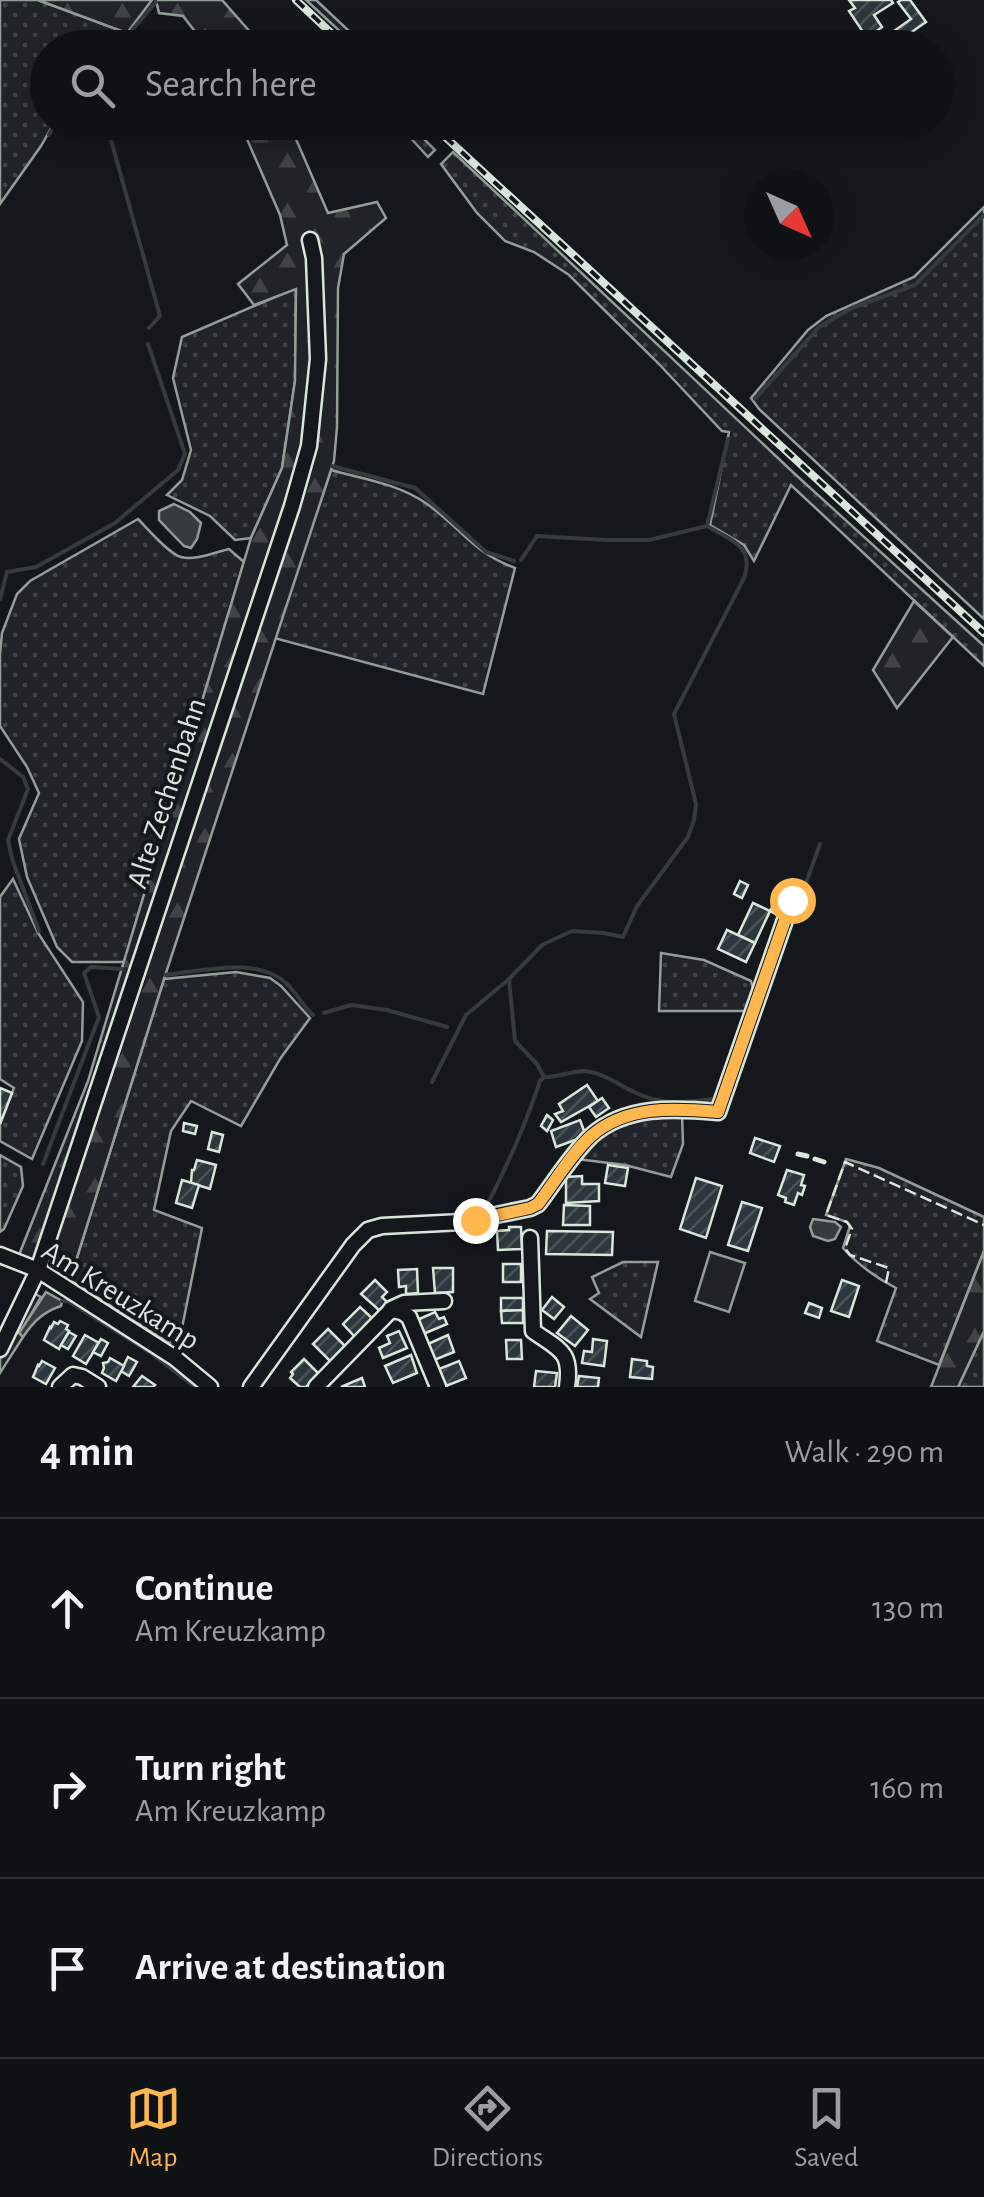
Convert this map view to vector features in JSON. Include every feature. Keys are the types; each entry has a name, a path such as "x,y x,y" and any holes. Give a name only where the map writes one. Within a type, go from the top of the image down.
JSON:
{"street":[{"name":"Alte Zechenbahn","path":"0,1349 38,1270 309,446 318,359 310,240"},
{"path":"251,1387 353,1245 368,1230 464,1222 530,1208 538,1204 590,1137 622,1118 648,1110 718,1112 792,900"},
{"path":"530,1238 533,1331 562,1352 570,1368 568,1387"},
{"name":"Am Kreuzkamp","path":"0,1254 38,1270 175,1358 210,1387"},
{"path":"316,1387 391,1310 404,1303 444,1301"},
{"path":"391,1310 408,1317 438,1387"},
{"path":"60,1387 73,1375 98,1387"}],"green space":[{"path":"0,0 38,0 119,30 30,30 30,140 44,140 0,204"},
{"path":"38,0 152,0 129,30 119,30"},
{"path":"156,0 222,0 248,30 194,30 183,16 159,13"},
{"path":"306,0 316,0 348,30 339,30"},
{"path":"247,140 296,140 328,213 377,202 386,218 344,254 338,288 334,461 70,1280 19,1255 88,1081 251,538 282,468 295,381 296,289 254,305 238,284 287,245 280,215"},
{"path":"412,140 425,140 435,150 428,157"},
{"path":"453,152 984,646 984,666 791,485 754,561 744,545 710,525 729,432 722,431 569,275 534,252 505,241 477,213 441,164"},
{"path":"984,207 984,619 751,398 808,330 826,316 914,277"},
{"path":"296,288 295,381 282,468 251,538 235,540 210,516 167,495 182,480 191,450 173,378 182,337"},
{"path":"331,470 416,497 477,547 515,568 483,694 274,638"},
{"path":"138,519 176,555 198,557 229,549 244,562 124,962 72,962 57,947 27,877 19,839 39,793 0,726 2,633 17,594 30,581"},
{"path":"914,601 953,637 897,708 873,670"},
{"path":"13,879 38,933 83,1002 82,1041 32,1159 0,1141 0,1124 14,1088 0,1079 0,897"},
{"path":"661,953 704,960 751,981 754,993 748,1011 659,1011"},
{"path":"236,972 270,978 310,1018 280,1059 241,1126 191,1101 171,1131 154,1210 202,1228 179,1343 168,1342 70,1280 164,979"},
{"path":"682,1113 683,1144 671,1177 625,1165 577,1159 599,1137 624,1124"},
{"path":"0,1155 21,1167 23,1186 0,1232"},
{"path":"846,1159 879,1168 984,1217 984,1251 939,1365 877,1341 896,1288 868,1271 843,1248 850,1226 826,1215"},
{"path":"984,1251 984,1331 958,1387 931,1387"},
{"path":"710,1252 745,1263 729,1312 695,1301"},
{"path":"623,1262 658,1262 641,1337 590,1299 599,1293 592,1277"},
{"path":"33,1293 41,1297 20,1333 23,1337 0,1373 0,1355"},
{"path":"984,1331 984,1387 958,1387"}],"shaded area":[{"path":"174,504 201,523 191,548 184,546 159,520 159,511"},
{"path":"813,1219 835,1222 841,1227 835,1239 813,1236"},
{"path":"46,1292 62,1301 61,1306 39,1318 23,1337 19,1333"}],"building":[{"path":"849,0 893,3 874,15 882,27 878,30 862,30 849,11 855,8"},
{"path":"910,0 926,22 915,30 895,30 911,19 898,2"},
{"path":"740,881 748,885 742,898 734,894"},
{"path":"777,898 788,903 781,917 770,911"},
{"path":"753,903 770,911 755,943 738,935"},
{"path":"727,930 755,943 746,962 718,949"},
{"path":"587,1085 598,1101 561,1122 555,1114 563,1111 559,1104"},
{"path":"0,1088 12,1093 0,1124"},
{"path":"602,1098 609,1108 596,1117 589,1107"},
{"path":"547,1115 553,1120 547,1131 541,1126"},
{"path":"580,1120 586,1136 556,1147 551,1131"},
{"path":"184,1123 197,1126 195,1134 183,1131"},
{"path":"212,1132 223,1135 219,1152 208,1149"},
{"path":"755,1138 780,1146 774,1162 750,1153"},
{"path":"197,1160 216,1165 210,1189 191,1183"},
{"path":"608,1165 628,1168 625,1186 605,1183"},
{"path":"787,1170 804,1175 802,1195 798,1193 794,1205 778,1195"},
{"path":"582,1176 582,1184 599,1184 599,1201 566,1203 566,1177"},
{"path":"696,1178 722,1186 706,1238 680,1229"},
{"path":"182,1180 199,1185 192,1208 176,1203"},
{"path":"742,1202 762,1208 748,1251 728,1245"},
{"path":"564,1205 590,1206 590,1225 563,1225"},
{"path":"521,1227 522,1249 498,1250 497,1231"},
{"path":"547,1231 613,1232 612,1255 546,1254"},
{"path":"503,1264 521,1264 521,1282 503,1282"},
{"path":"433,1268 453,1268 453,1292 435,1293"},
{"path":"417,1269 418,1293 406,1294 406,1286 399,1287 398,1270"},
{"path":"375,1280 387,1292 382,1297 388,1303 380,1311 361,1294"},
{"path":"842,1280 859,1286 849,1317 831,1311"},
{"path":"552,1297 564,1307 554,1319 542,1310"},
{"path":"501,1298 523,1298 523,1310 501,1311"},
{"path":"809,1303 822,1308 819,1318 805,1313"},
{"path":"360,1307 373,1319 355,1337 343,1324"},
{"path":"523,1310 523,1323 502,1323 501,1311"},
{"path":"435,1312 447,1324 423,1334 417,1320"},
{"path":"571,1316 588,1330 575,1346 557,1333"},
{"path":"54,1322 68,1325 69,1331 59,1349 44,1340"},
{"path":"328,1329 346,1347 331,1362 313,1344"},
{"path":"399,1331 407,1348 383,1358 379,1348 390,1343 387,1336"},
{"path":"69,1332 76,1336 68,1349 61,1345"},
{"path":"85,1335 99,1343 86,1364 73,1356"},
{"path":"448,1335 454,1352 434,1360 428,1344"},
{"path":"101,1339 108,1343 101,1356 93,1352"},
{"path":"593,1339 607,1341 604,1366 582,1363 584,1351 592,1352"},
{"path":"506,1340 521,1340 522,1359 507,1359"},
{"path":"411,1355 417,1373 393,1383 385,1366"},
{"path":"128,1357 137,1362 129,1376 121,1371"},
{"path":"110,1358 124,1366 116,1381 102,1373 103,1363"},
{"path":"304,1359 319,1374 306,1387 300,1387 290,1378"},
{"path":"632,1359 647,1361 647,1366 653,1367 652,1379 630,1377"},
{"path":"42,1361 55,1368 46,1384 33,1377"},
{"path":"459,1361 466,1378 446,1386 439,1369"},
{"path":"536,1371 557,1373 555,1387 534,1387"},
{"path":"142,1376 155,1385 133,1387"},
{"path":"579,1376 599,1378 598,1387 577,1387"},
{"path":"362,1378 365,1387 341,1387"}],"waterway":[{"path":"132,30 156,2"},
{"path":"111,140 160,316 149,328"},
{"path":"755,399 819,327 852,308 915,285 984,215"},
{"path":"0,599 7,572 36,567 115,523 178,470 185,454 148,344"},
{"path":"521,560 537,536 649,540 707,526 728,439"},
{"path":"332,466 415,488 486,552 514,561"},
{"path":"432,1082 466,1015 542,945 572,931 623,937 637,906 688,837 696,804 674,714 747,567 739,545 707,526"},
{"path":"0,759 23,777 28,789 8,840 39,931"},
{"path":"793,919 820,844"},
{"path":"43,1164 99,1017 84,973 91,967 122,969"},
{"path":"165,975 229,967 261,970 287,984 313,1015"},
{"path":"509,979 515,1041 544,1077"},
{"path":"324,1013 351,1005 387,1010 447,1027"},
{"path":"472,1213 485,1209 544,1077 585,1071 653,1099 712,1099"},
{"path":"62,1301 68,1301 151,1353 195,1387"}],"railway":[{"path":"296,0 328,30"},
{"path":"449,140 984,633"}],"fence":[{"path":"886,1283 889,1268 850,1255 845,1248 852,1229 847,1222 826,1215 845,1162 984,1225"}],"wall":[{"path":"798,1154 807,1156"},
{"path":"815,1159 824,1162"}],"route":[{"path":"475,1220 538,1204 590,1137 622,1118 648,1110 718,1112 792,900"}]}
